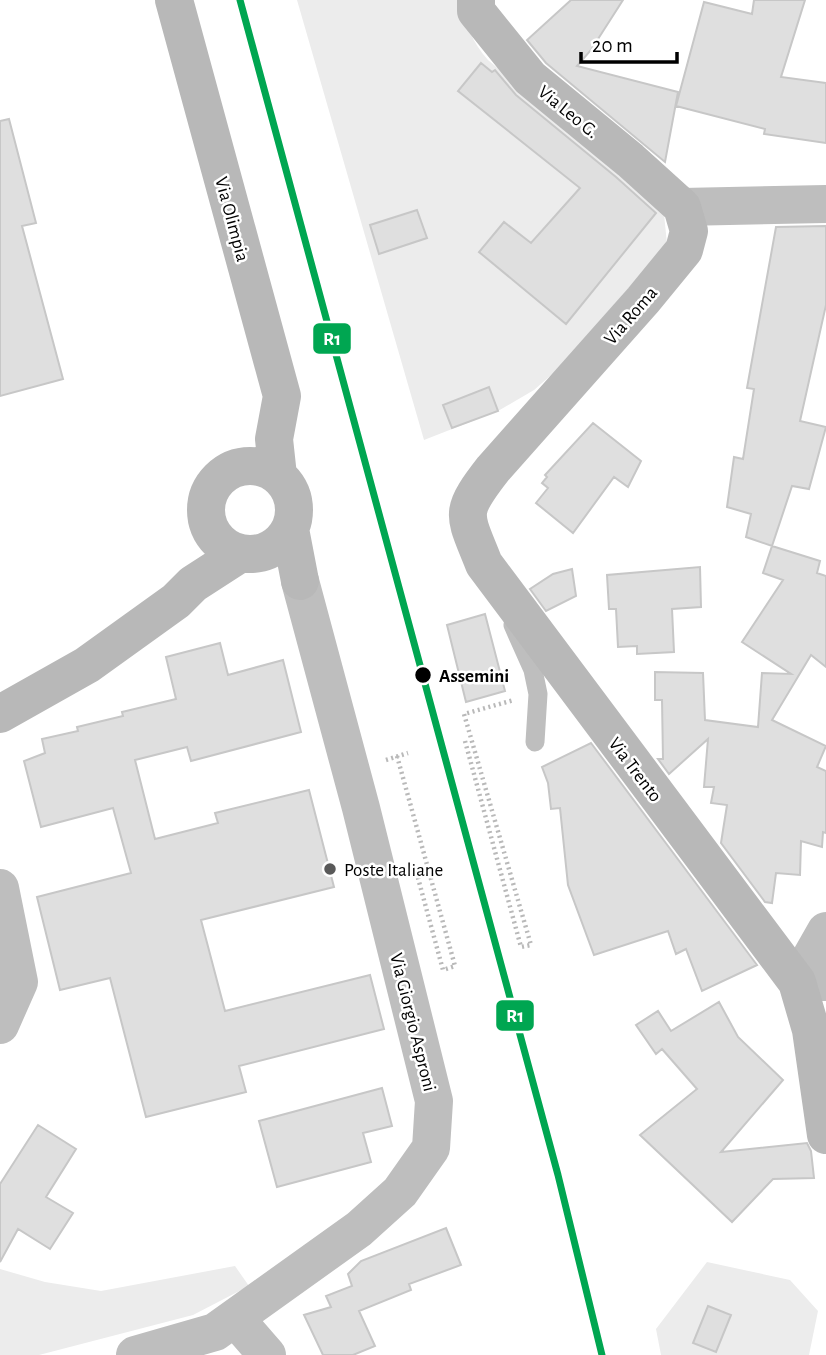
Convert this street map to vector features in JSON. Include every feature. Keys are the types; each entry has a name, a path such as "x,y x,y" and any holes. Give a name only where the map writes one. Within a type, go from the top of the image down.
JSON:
{"street":[{"name":"Via Olimpia","path":"174,0 282,396 274,439 278,476"},
{"name":"Via Leo G.","path":"476,0 476,11 530,78 682,207"},
{"path":"682,207 826,204"},
{"name":"Via Roma","path":"469,526 466,510 473,495 493,469 684,250 688,231 682,207"},
{"path":"274,439 237,468 224,474 208,497 206,512 209,526 216,538 227,548 278,564 300,581"},
{"path":"0,714 87,665 176,601 193,584 248,554 269,550 281,541 290,529 293,515 293,500 287,487 278,476 265,469 251,466 237,468"},
{"path":"193,584 209,526"},
{"name":"Via Trento","path":"469,526 484,564 811,982"},
{"name":"Via Giorgio Asproni","path":"135,1355 215,1332 359,1229 400,1192 431,1148 434,1101 361,808 300,581 290,529"},
{"path":"0,888 19,982 0,1025"},
{"path":"826,931 811,982 811,1030 826,1135"},
{"path":"235,1318 267,1355"}],"lane":[{"path":"484,564 533,670 538,694 536,742"}],"path":[{"path":"465,741 522,947 531,946 464,714 538,694"},
{"path":"457,743 472,740"},
{"path":"390,771 386,758 408,753"},
{"path":"397,756 455,966 443,970 418,877"}],"shaded area":[{"path":"297,0 460,0 470,32 488,60 589,146 663,204 667,244 557,370 534,390 498,411 424,440"},
{"path":"707,1262 790,1280 818,1311 809,1355 661,1355 656,1329"},
{"path":"235,1266 249,1286 193,1315 39,1355 0,1355 0,1269 45,1282 101,1291"}],"building":[{"path":"571,0 623,0 591,50 577,66 678,92 665,162 546,63 527,40"},
{"path":"754,0 805,0 781,77 826,83 826,143 764,134 765,129 676,106 704,2 752,14"},
{"path":"481,63 492,72 495,70 516,95 656,213 566,324 479,252 504,222 531,243 580,188 458,91"},
{"path":"9,119 36,223 22,226 63,379 0,396 0,121"},
{"path":"417,210 427,238 379,254 370,225"},
{"path":"826,226 826,305 800,421 826,427 809,489 792,486 772,546 746,537 751,514 727,507 734,457 743,459 754,389 747,388 776,227"},
{"path":"489,387 498,411 452,428 443,405"},
{"path":"593,423 641,461 628,487 614,477 573,533 536,503 548,488 542,483 547,477 545,475"},
{"path":"772,546 820,561 817,573 826,576 826,667 811,655 772,720 826,746 817,767 826,771 826,833 823,832 822,847 801,841 800,875 776,873 772,903 765,902 721,843 727,805 711,803 714,787 704,787 708,739 669,774 658,759 663,759 662,700 655,700 655,672 703,673 705,720 758,727 762,673 791,674 742,642 783,580 763,573"},
{"path":"700,567 701,607 672,609 674,652 637,654 637,646 618,647 616,609 609,609 607,575"},
{"path":"572,569 576,596 546,611 530,589 553,574"},
{"name":"Assemini","path":"485,614 505,691 466,702 447,625"},
{"path":"220,643 228,675 283,660 301,732 191,761 187,747 135,760 155,839 218,823 215,813 309,790 334,887 201,920 225,1011 370,975 384,1029 239,1066 246,1092 146,1117 110,978 60,990 37,897 131,873 113,808 41,827 24,761 45,753 42,739 78,731 77,727 123,716 122,712 176,699 166,657"},
{"path":"591,743 757,965 702,991 686,949 676,954 668,931 594,955 568,885 560,808 551,809 548,783 542,767"},
{"path":"719,1002 738,1037 783,1080 721,1152 807,1143 811,1151 814,1178 773,1179 732,1222 640,1135 697,1089 662,1049 656,1054 636,1025 658,1011 671,1031"},
{"path":"382,1088 392,1126 363,1133 371,1162 277,1187 259,1121"},
{"path":"38,1125 76,1149 46,1197 73,1213 50,1249 18,1229 0,1262 0,1184"},
{"path":"446,1228 461,1265 409,1284 411,1290 359,1311 375,1346 353,1355 323,1355 304,1315 331,1307 326,1296 352,1286 348,1274 361,1261"},
{"path":"708,1306 731,1315 716,1352 693,1343"}],"transit line":[{"name":"R1","path":"240,0 558,1175 602,1355"}],"place":[{"name":"Assemini","path":"423,675"},
{"name":"Poste Italiane","path":"330,869"}]}
